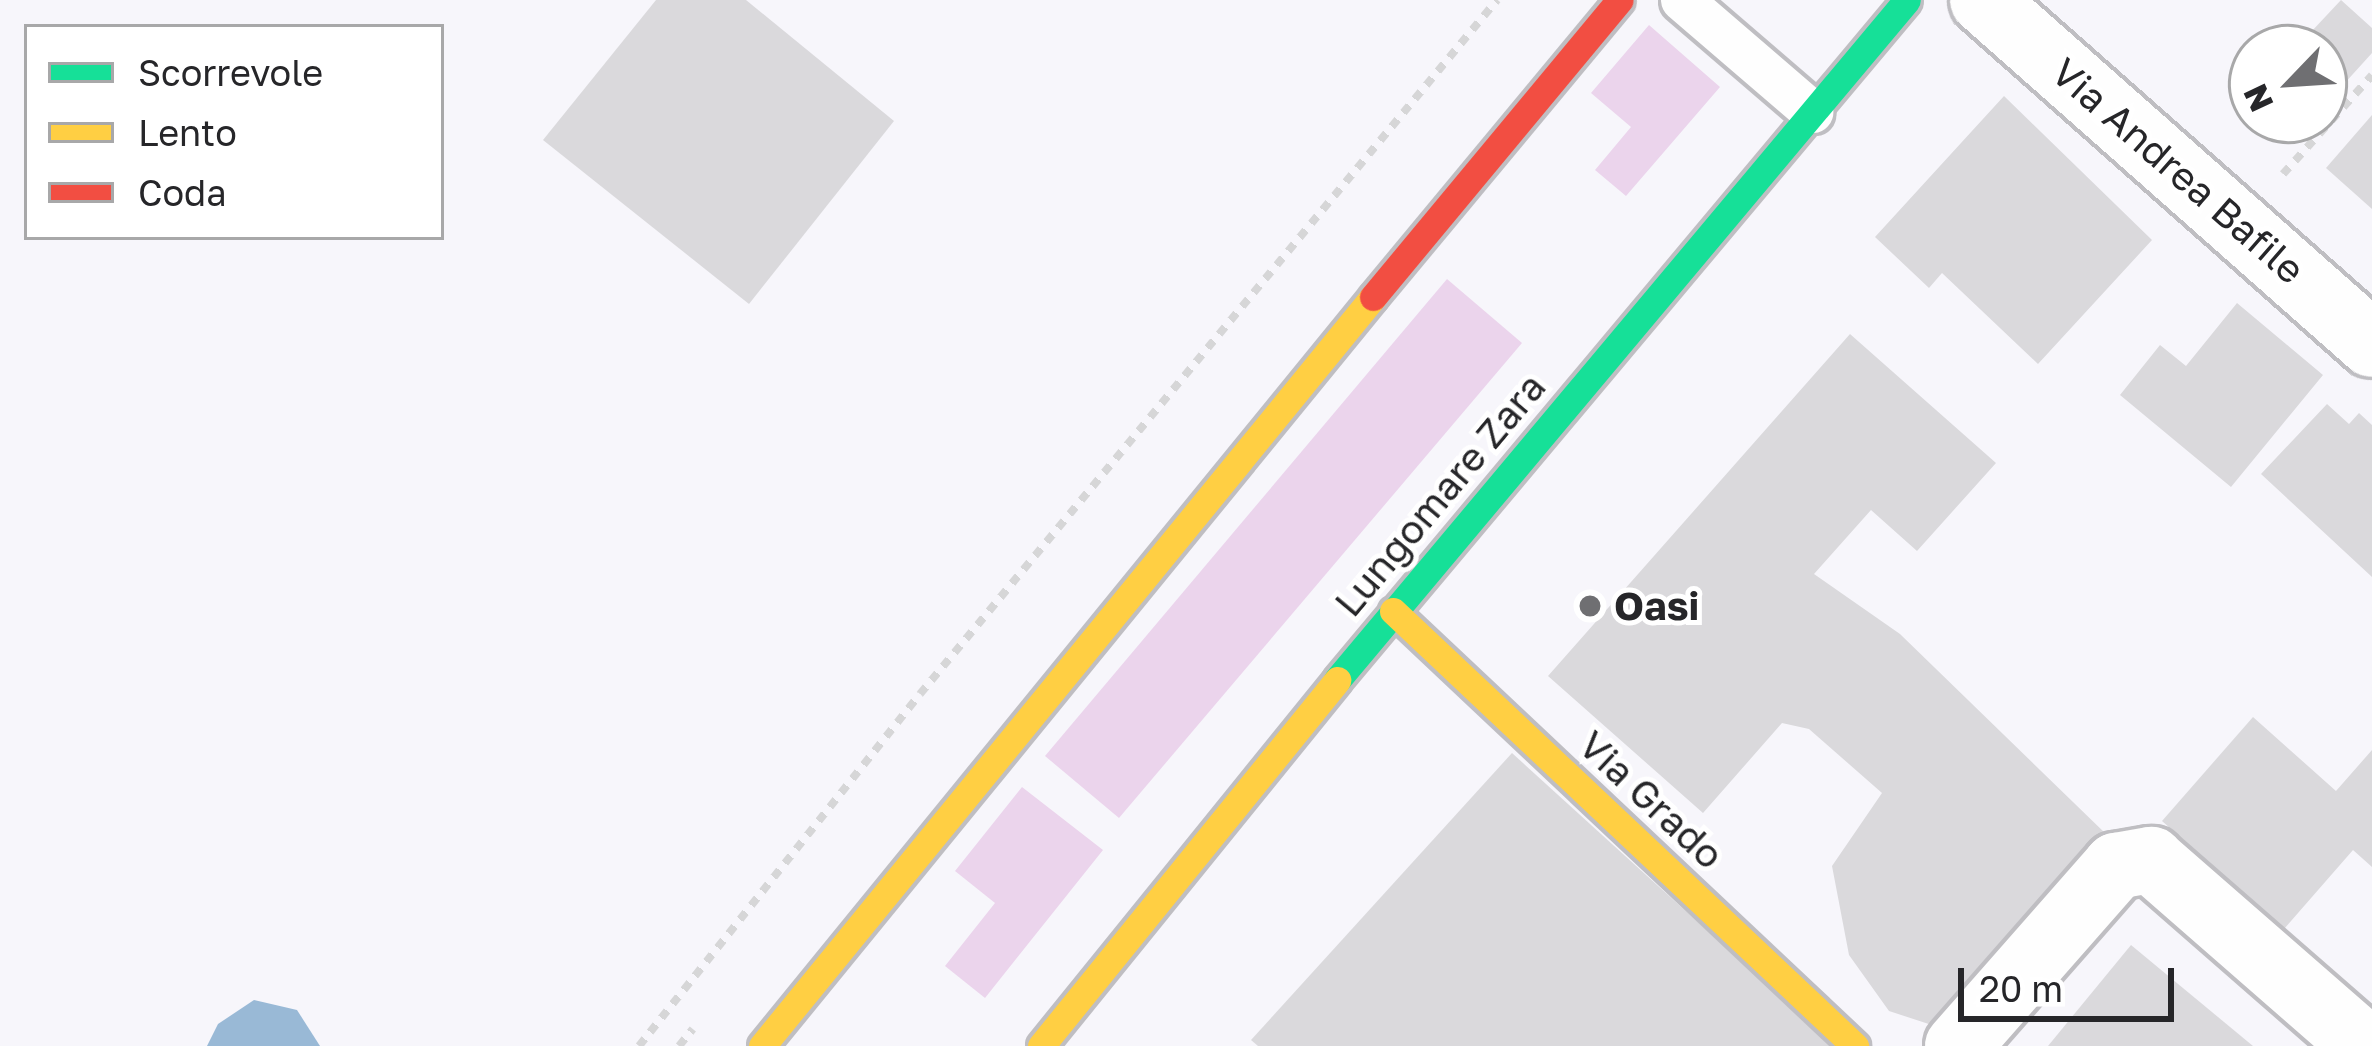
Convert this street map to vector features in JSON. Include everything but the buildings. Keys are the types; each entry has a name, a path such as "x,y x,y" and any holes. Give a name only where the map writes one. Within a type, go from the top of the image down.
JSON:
{"street":[{"path":"762,1046 997,749 1620,0"},
{"name":"Lungomare Zara","path":"1042,1046 1393,611 1907,0"},
{"name":"Via Andrea Bafile","path":"1983,0 2372,344"},
{"name":"Via Grado","path":"1393,611 1855,1046"},
{"path":"1958,1046 2116,866 2150,860 2364,1046"}],"lane":[{"path":"1682,0 1813,112"}],"path":[{"path":"639,1046 920,694 1497,0"},
{"path":"2238,224 2372,75"}],"shaded area":[{"path":"1649,25 1720,87 1626,196 1595,170 1631,127 1591,93"},
{"path":"1447,279 1522,343 1119,818 1045,756"},
{"path":"1022,787 1103,850 985,998 945,966 995,903 955,871"}],"water":[{"path":"254,1000 297,1010 320,1046 207,1046 218,1024"}],"traffic: fast":[{"path":"1337,680 1907,0"}],"traffic: slow":[{"path":"762,1046 1373,297"},
{"path":"1393,611 1855,1046"},
{"path":"1041,1046 1337,680"}],"traffic: jam":[{"path":"1373,297 1620,0"}],"place":[{"name":"Oasi","path":"1590,606"}]}
